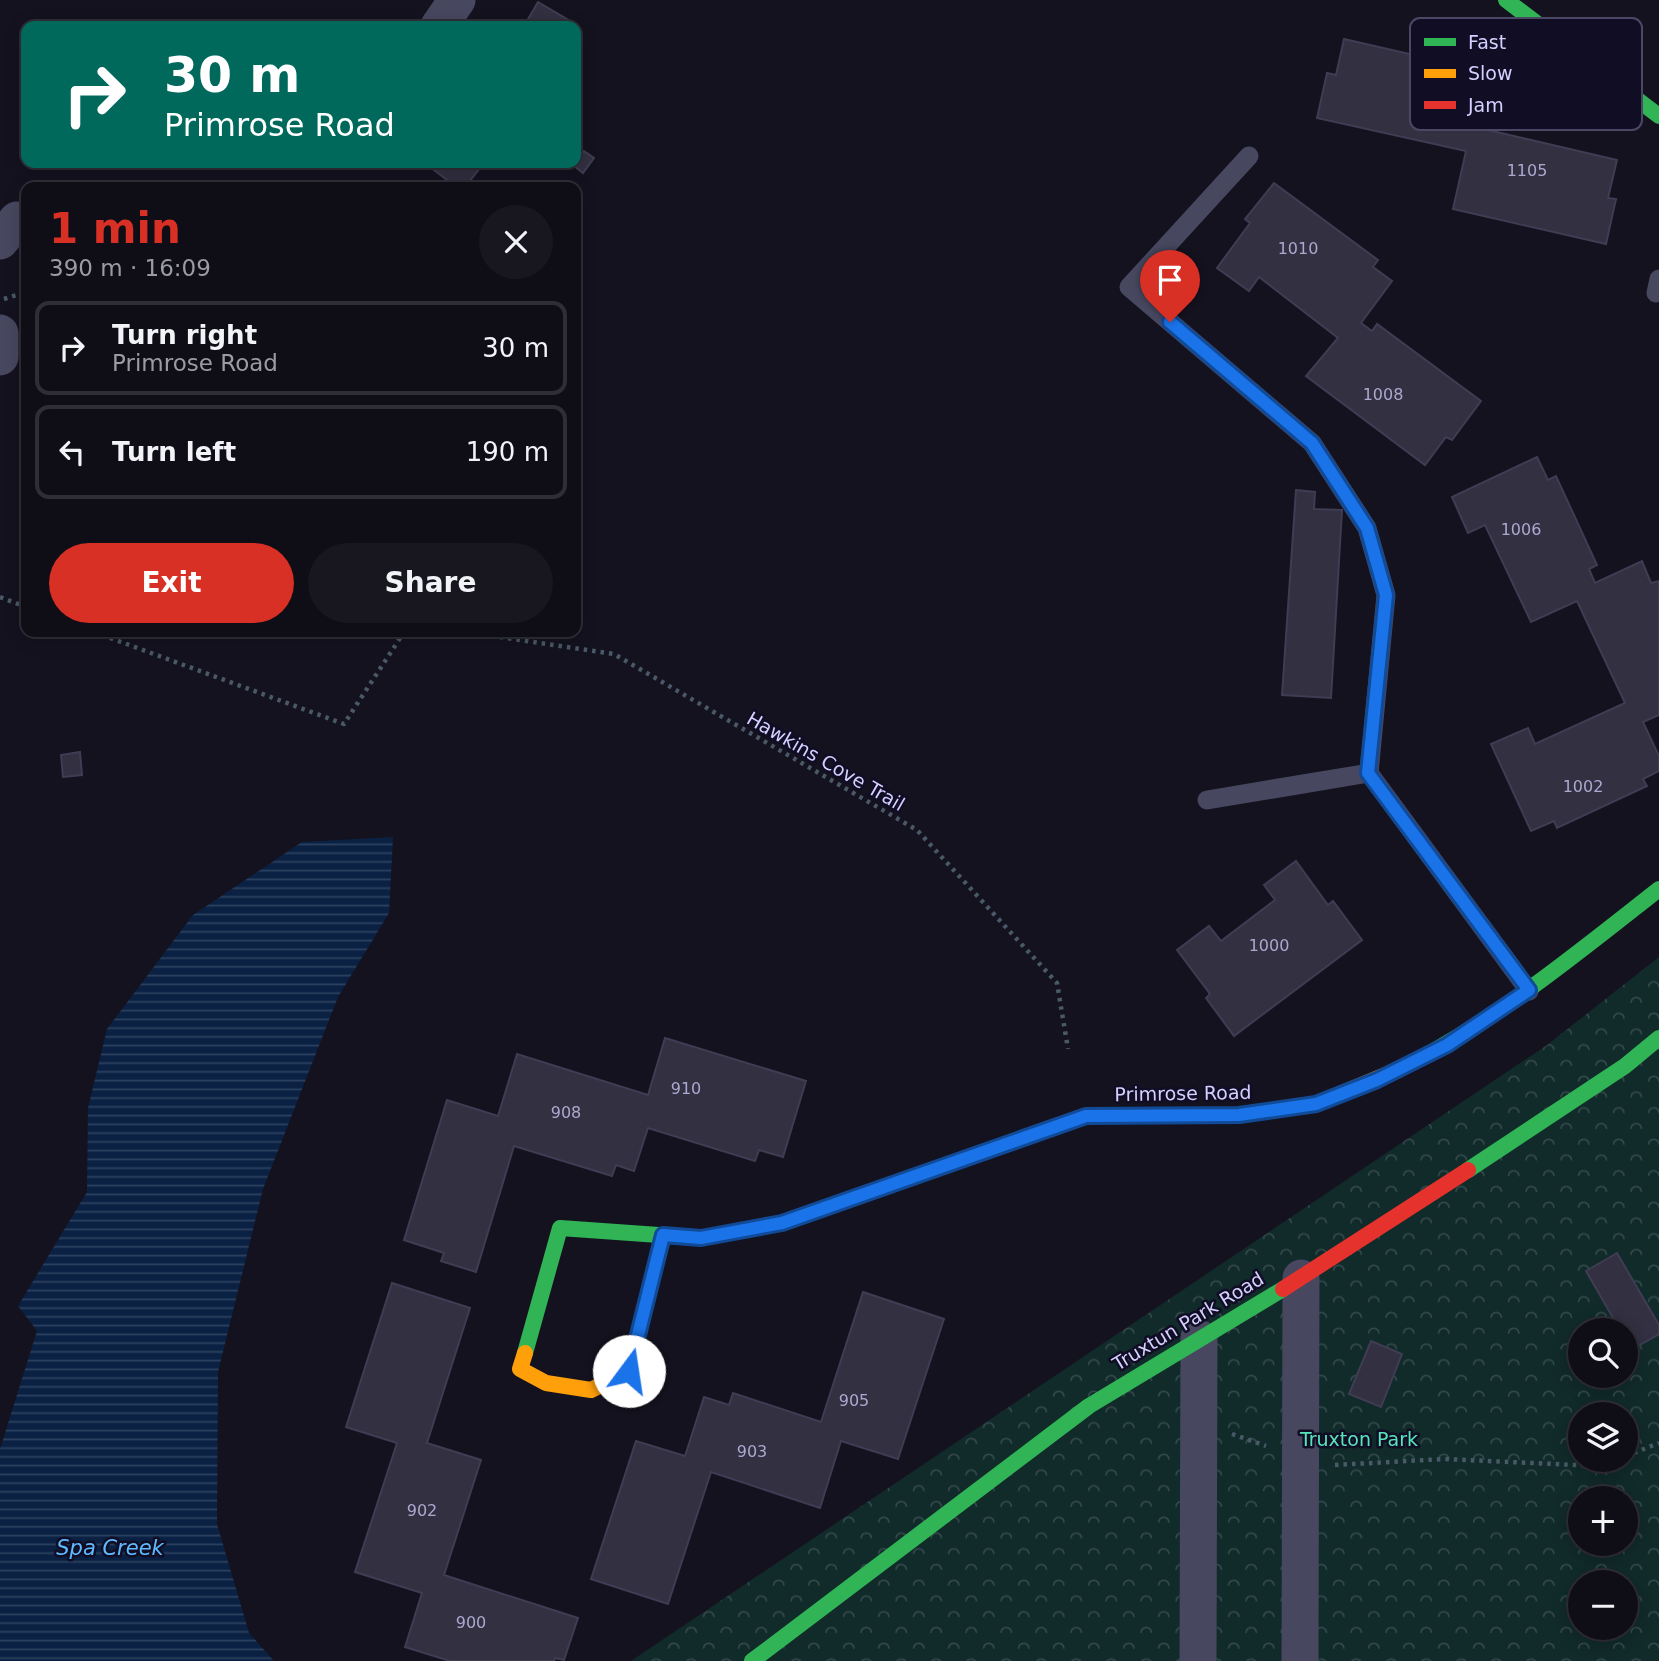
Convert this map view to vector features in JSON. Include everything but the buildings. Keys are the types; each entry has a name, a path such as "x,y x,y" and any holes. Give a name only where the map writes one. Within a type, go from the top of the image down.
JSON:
{"street":[{"path":"442,21 457,0"},
{"path":"1506,0 1530,18"},
{"path":"1642,103 1659,116"},
{"path":"0,333 0,357"},
{"name":"Primrose Road","path":"663,1235 629,1371 591,1391 546,1383 520,1369 560,1228 663,1235 701,1238 782,1223 1086,1116 1239,1115 1316,1104 1377,1080 1447,1045 1529,990 1659,890"},
{"name":"Truxtun Park Road","path":"752,1661 1089,1406 1301,1278 1559,1111 1659,1038"},
{"path":"1300,1661 1301,1278"},
{"path":"1198,1661 1199,1338"}],"lane":[{"path":"1249,156 1129,287 1312,443 1367,528 1386,595 1368,773 1529,990"},
{"path":"1207,800 1368,773"}],"path":[{"path":"0,300 21,294"},
{"path":"0,597 21,605"},
{"path":"108,637 344,724 401,637"},
{"name":"Hawkins Cove Trail","path":"500,637 614,654 917,830 1057,983 1068,1049"},
{"path":"1198,1422 1316,1465 1444,1459 1568,1465"},
{"path":"1638,1451 1659,1443"}],"green space":[{"name":"Truxton Park","path":"1659,957 1659,1661 631,1661 1547,1045"}],"water":[{"name":"Spa Creek","path":"393,837 389,913 338,997 263,1189 218,1372 217,1524 249,1633 274,1661 0,1661 0,1449 37,1331 18,1306 87,1192 88,1108 107,1029 193,915 302,842"}],"traffic: fast":[{"path":"1506,0 1530,18"},
{"path":"1642,103 1659,116"},
{"path":"1398,1070 1501,1009 1659,889"},
{"path":"1468,1170 1625,1066 1659,1038"},
{"path":"525,1353 560,1228 701,1238 782,1223 821,1209"},
{"path":"752,1661 1089,1406 1283,1289"}],"traffic: slow":[{"path":"821,1209 1086,1116 1239,1115 1316,1104 1398,1070"},
{"path":"525,1353 520,1369 546,1383 591,1390 629,1371 663,1235"}],"traffic: jam":[{"path":"1283,1289 1468,1170"}],"route":[{"path":"629,1371 663,1235 701,1238 782,1223 1086,1116 1239,1115 1316,1104 1377,1080 1447,1045 1529,990 1368,773 1386,595 1367,528 1312,443 1170,322"}]}
